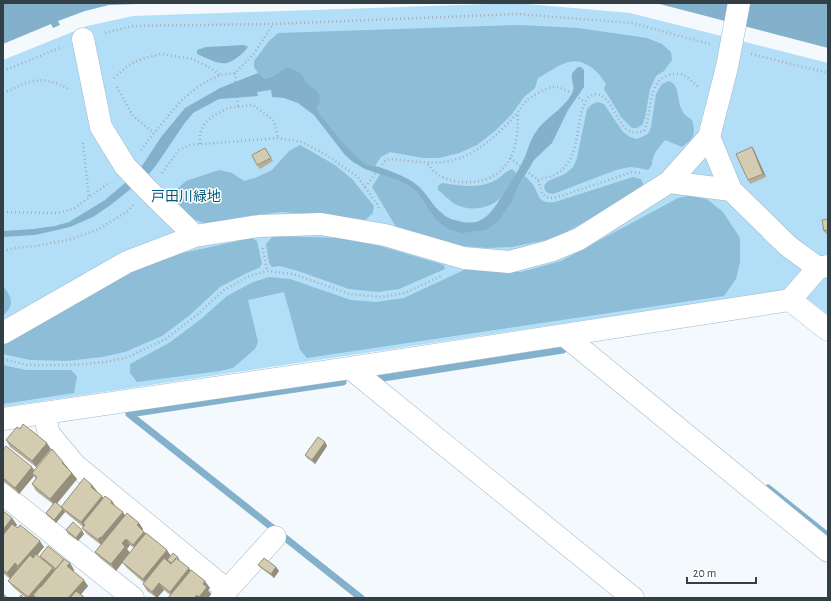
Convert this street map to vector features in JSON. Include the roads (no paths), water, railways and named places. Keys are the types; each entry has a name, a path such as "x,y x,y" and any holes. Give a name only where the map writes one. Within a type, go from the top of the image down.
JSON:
{"street":[{"path":"3,334 127,262 195,236 259,226 321,224 385,235 464,258 509,262 550,251 579,239 665,185 709,138 727,67 739,3"},
{"path":"83,39 101,127 135,176 195,236"},
{"path":"3,419 350,368 790,300 823,267 788,246 731,190 709,138"},
{"path":"665,185 731,190"},
{"path":"790,300 828,330"},
{"path":"564,335 828,551"},
{"path":"350,368 633,598"},
{"path":"44,413 49,434 75,465 224,594 275,537"},
{"path":"3,494 133,598"}],"waterway":[{"path":"377,379 563,350"},
{"path":"343,382 129,414 361,598"},
{"path":"768,488 828,536"}],"park label":[{"name":"戸田川緑地","path":"186,196"}]}
